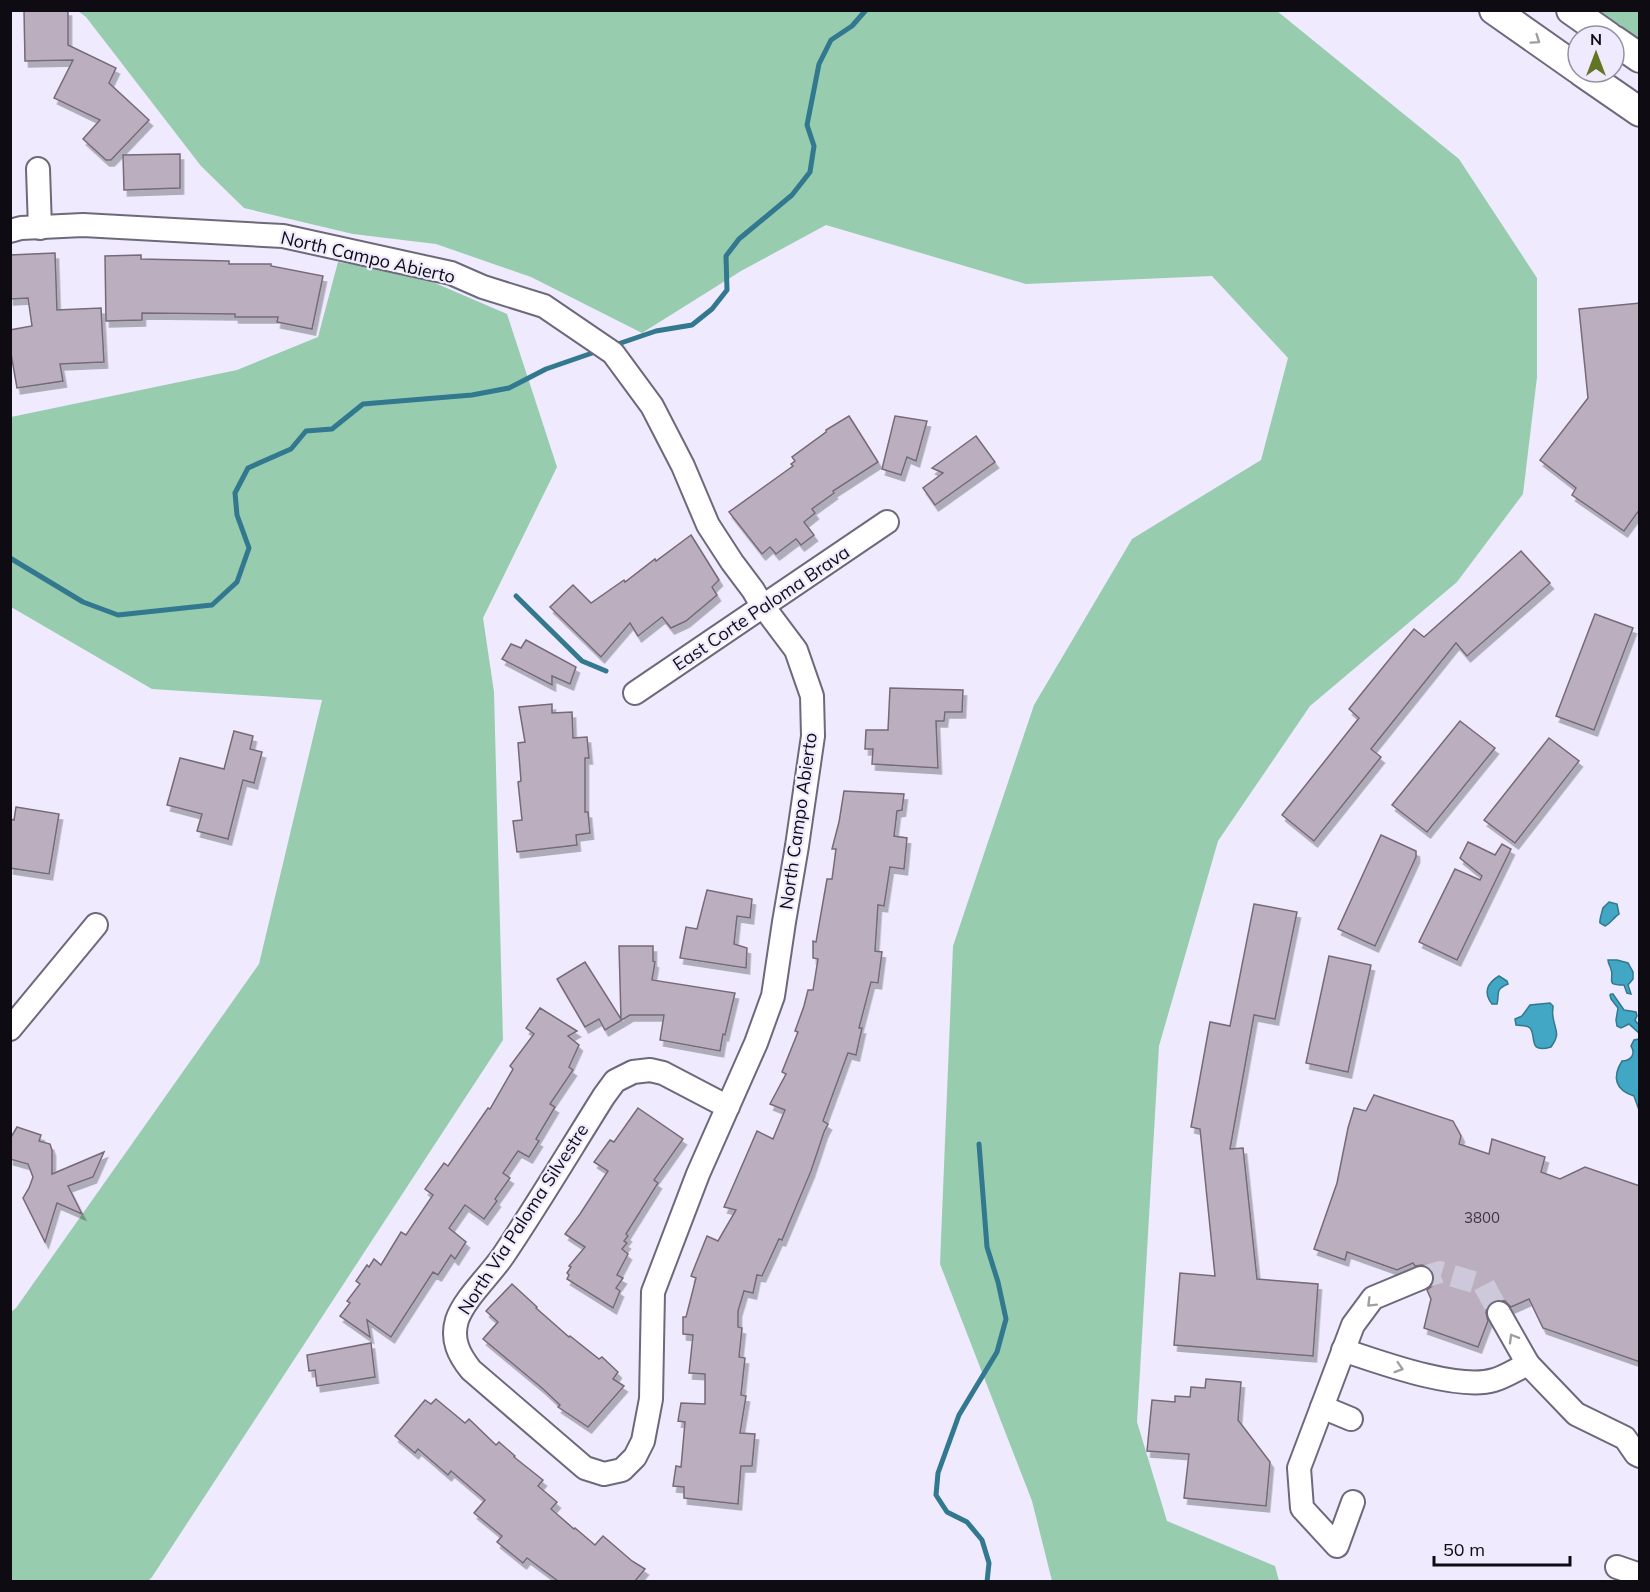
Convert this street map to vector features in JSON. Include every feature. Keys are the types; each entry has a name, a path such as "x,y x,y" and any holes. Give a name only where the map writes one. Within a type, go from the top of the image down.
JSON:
{"main road":[{"path":"1494,10 1566,61"},
{"path":"1571,10 1591,24"},
{"path":"1626,48 1640,57"},
{"path":"1599,84 1640,112"}],"street":[{"path":"38,169 40,228"},
{"name":"North Campo Abierto","path":"10,231 21,228 83,225 283,236 451,273 483,287 544,306 613,353 652,406 683,466 708,525 763,608 796,650 812,696 813,736 773,996 756,1042 698,1174 653,1292 651,1399 643,1441 635,1457 615,1481 604,1474 585,1468"},
{"name":"East Corte Paloma Brava","path":"635,693 887,522"},
{"path":"10,1029 96,925"},
{"name":"North Via Paloma Silvestre","path":"585,1468 471,1371 460,1357 455,1344 447,1337 465,1306 501,1258 604,1096 631,1065 663,1073 728,1107"},
{"path":"1353,1502 1337,1546 1302,1508 1299,1468 1353,1325 1373,1298 1421,1278"},
{"path":"1499,1313 1528,1364 1576,1414 1632,1437 1636,1454 1640,1456"},
{"path":"1343,1350 1410,1371 1467,1383 1493,1380 1528,1364"},
{"path":"1322,1407 1351,1419"},
{"path":"1617,1566 1640,1575"}],"green space":[{"path":"78,11 1277,11 1459,159 1537,278 1537,377 1523,494 1457,582 1310,706 1218,841 1159,1046 1137,1422 1167,1521 1275,1566 1279,1581 1052,1581 1032,1501 940,1264 953,946 1034,705 1132,539 1261,460 1288,358 1212,276 1026,284 826,225 741,271 642,333 531,277 436,244 353,234 244,208 201,166 86,17"},
{"path":"1596,11 1639,11 1639,41 1626,32 1626,24 1615,24"},
{"path":"338,262 414,274 507,314 557,467 483,618 494,692 503,1040 152,1577 148,1581 11,1581 11,1312 259,964 322,700 152,689 11,607 11,417 237,370 318,337"}],"water":[{"path":"1609,902 1617,904 1619,914 1605,926 1600,923 1600,920 1603,908"},
{"path":"1608,960 1628,963 1633,972 1633,979 1628,985 1631,994 1627,993 1624,985 1612,983"},
{"path":"1499,976 1508,984 1499,990 1497,1004 1492,1004 1487,992 1489,985"},
{"path":"1611,994 1624,1010 1636,1012 1635,1020 1639,1023 1639,1033 1629,1024 1621,1028 1617,1026 1618,1008 1611,999"},
{"path":"1550,1003 1553,1006 1556,1038 1551,1047 1543,1049 1534,1043 1530,1028 1516,1025 1515,1019 1522,1016 1530,1005"},
{"path":"1639,1039 1639,1110 1634,1096 1619,1087 1616,1078 1622,1061 1632,1056 1631,1046 1634,1040"}],"building":[{"path":"24,10 68,10 68,45 116,68 109,83 149,120 111,160 106,160 83,139 100,120 54,98 73,60 25,61"},
{"path":"180,154 180,188 124,190 123,155"},
{"path":"55,253 57,310 101,308 104,362 60,364 63,381 17,388 10,348 10,330 32,326 28,298 10,299 10,255"},
{"path":"141,255 141,259 271,264 271,266 323,276 312,329 277,322 278,317 235,317 235,314 142,313 142,320 106,321 105,256"},
{"path":"1640,303 1640,509 1624,531 1572,495 1576,488 1540,460 1588,398 1579,309"},
{"path":"849,416 878,462 833,491 834,493 812,509 815,513 804,522 814,535 801,545 796,539 776,554 770,547 762,554 729,512 793,466 791,464 795,461 792,457 826,430"},
{"path":"895,416 927,421 916,461 907,457 901,475 882,469"},
{"path":"976,436 995,462 935,505 923,488 943,473 932,468"},
{"path":"691,535 719,580 712,587 717,595 686,621 671,628 662,617 638,636 630,623 601,657 550,607 573,585 591,603 624,580 625,582 655,559 656,561"},
{"path":"1521,551 1550,583 1467,656 1456,643 1371,749 1381,757 1314,841 1282,815 1359,718 1349,709 1414,629 1424,637"},
{"path":"1595,614 1633,628 1594,730 1556,716"},
{"path":"526,640 576,667 570,684 552,676 552,685 502,659 511,644 521,648"},
{"path":"890,688 963,690 962,712 945,712 944,721 936,721 938,768 872,764 873,749 865,749 866,730 888,730"},
{"path":"552,704 552,713 572,712 573,738 587,737 589,758 585,758 585,812 588,812 590,833 576,835 577,845 517,852 513,821 522,820 518,782 521,781 518,743 525,742 519,707"},
{"path":"1460,721 1495,748 1427,832 1392,805"},
{"path":"234,731 253,736 250,749 262,752 254,783 243,780 228,839 197,831 202,814 167,805 180,758 224,769"},
{"path":"1549,738 1579,761 1515,843 1484,820"},
{"path":"844,791 904,794 902,810 897,811 894,836 907,838 904,869 890,867 884,906 878,905 875,951 882,952 878,983 871,982 859,1028 862,1028 856,1055 848,1053 823,1121 828,1124 782,1240 779,1239 762,1276 757,1275 753,1293 744,1291 738,1311 738,1327 742,1328 739,1357 745,1358 741,1395 746,1396 740,1433 755,1434 752,1466 741,1466 738,1504 684,1498 684,1487 673,1486 676,1466 681,1467 685,1422 678,1421 681,1403 705,1404 705,1374 689,1373 693,1335 683,1334 683,1317 686,1317 696,1278 691,1276 707,1236 718,1241 736,1210 724,1207 757,1131 773,1139 785,1110 770,1104 786,1074 782,1072 798,1032 795,1031 808,990 813,990 818,959 813,958 813,941 816,942 827,879 832,879 836,849 832,849"},
{"path":"16,807 59,814 49,874 10,868 10,819 14,820"},
{"path":"1381,835 1416,851 1416,857 1375,946 1338,929"},
{"path":"1468,842 1495,855 1502,844 1511,849 1457,960 1419,942 1455,869 1480,880 1482,876 1460,858"},
{"path":"707,890 752,899 750,918 737,916 734,944 747,948 746,968 680,958 686,927 697,929"},
{"path":"1254,904 1297,912 1275,1019 1254,1015 1230,1149 1243,1148 1257,1279 1318,1284 1313,1356 1174,1345 1180,1273 1215,1276 1200,1129 1191,1127 1210,1022 1230,1026"},
{"path":"619,946 653,946 653,961 655,962 652,980 735,993 720,1051 660,1040 664,1015 630,1015 605,1030 599,1019 585,1027 557,979 585,962 621,1019"},
{"path":"1329,956 1371,965 1348,1072 1306,1063"},
{"path":"540,1008 577,1031 568,1036 579,1045 569,1067 573,1070 550,1104 555,1107 536,1139 539,1141 529,1157 518,1151 503,1173 510,1178 484,1219 465,1205 449,1228 466,1242 455,1259 451,1255 438,1275 433,1272 391,1337 367,1320 370,1337 340,1316 350,1303 347,1301 360,1284 356,1281 374,1259 381,1265 401,1232 406,1235 433,1195 425,1189 444,1163 448,1166 488,1108 490,1109 513,1069 510,1066 534,1034 526,1028"},
{"path":"1374,1095 1453,1121 1461,1136 1459,1144 1489,1154 1492,1139 1545,1157 1541,1172 1560,1179 1585,1167 1640,1186 1640,1362 1543,1328 1529,1299 1511,1307 1505,1301 1492,1302 1487,1307 1488,1321 1478,1347 1424,1328 1431,1299 1427,1290 1432,1286 1434,1279 1429,1267 1415,1266 1413,1263 1397,1270 1347,1252 1345,1260 1314,1249 1337,1183 1354,1108 1366,1111"},
{"path":"638,1108 683,1139 654,1180 658,1183 626,1234 628,1236 624,1241 627,1243 622,1249 628,1254 617,1275 623,1278 616,1288 620,1291 613,1308 567,1279 569,1275 567,1273 571,1267 569,1266 585,1247 565,1234 608,1171 594,1162 610,1140 614,1142"},
{"path":"17,1127 41,1135 39,1141 50,1144 52,1174 104,1152 93,1177 68,1186 82,1214 57,1203 45,1242 23,1198 33,1177 28,1164 10,1159 10,1139"},
{"path":"512,1284 569,1337 599,1359 602,1357 618,1372 613,1379 624,1386 588,1427 558,1407 560,1405 542,1388 483,1339 498,1322 486,1311"},
{"path":"371,1343 375,1377 317,1386 315,1370 309,1371 307,1355"},
{"path":"1206,1379 1241,1382 1238,1420 1270,1462 1266,1506 1184,1498 1189,1454 1147,1451 1152,1400 1175,1402 1175,1396 1190,1397 1191,1387 1205,1388"},
{"path":"436,1399 465,1423 469,1419 496,1445 499,1442 543,1480 538,1486 557,1502 551,1509 574,1529 595,1545 603,1536 645,1569 635,1581 558,1581 527,1558 523,1563 497,1542 502,1536 474,1513 485,1500 451,1471 448,1475 418,1449 415,1453 395,1436 425,1400 431,1404"}],"waterway":[{"path":"615,345 656,331 692,325 712,309 727,290 726,256 739,239 792,195 810,172 814,146 807,125 819,64 831,40 852,26 866,10"},
{"path":"10,558 83,602 118,615 212,605 237,582 249,548 237,515 235,493 248,468 291,449 306,431 332,429 363,404 472,395 509,388 546,369 598,351"},
{"path":"516,596 582,661 606,671"},
{"path":"979,1144 987,1247 1006,1319 997,1352 959,1415 938,1473 936,1495 947,1512 967,1522 982,1540 989,1563 987,1582"}],"tunnel":[{"path":"1421,1278 1440,1272 1484,1285 1499,1313"}]}
